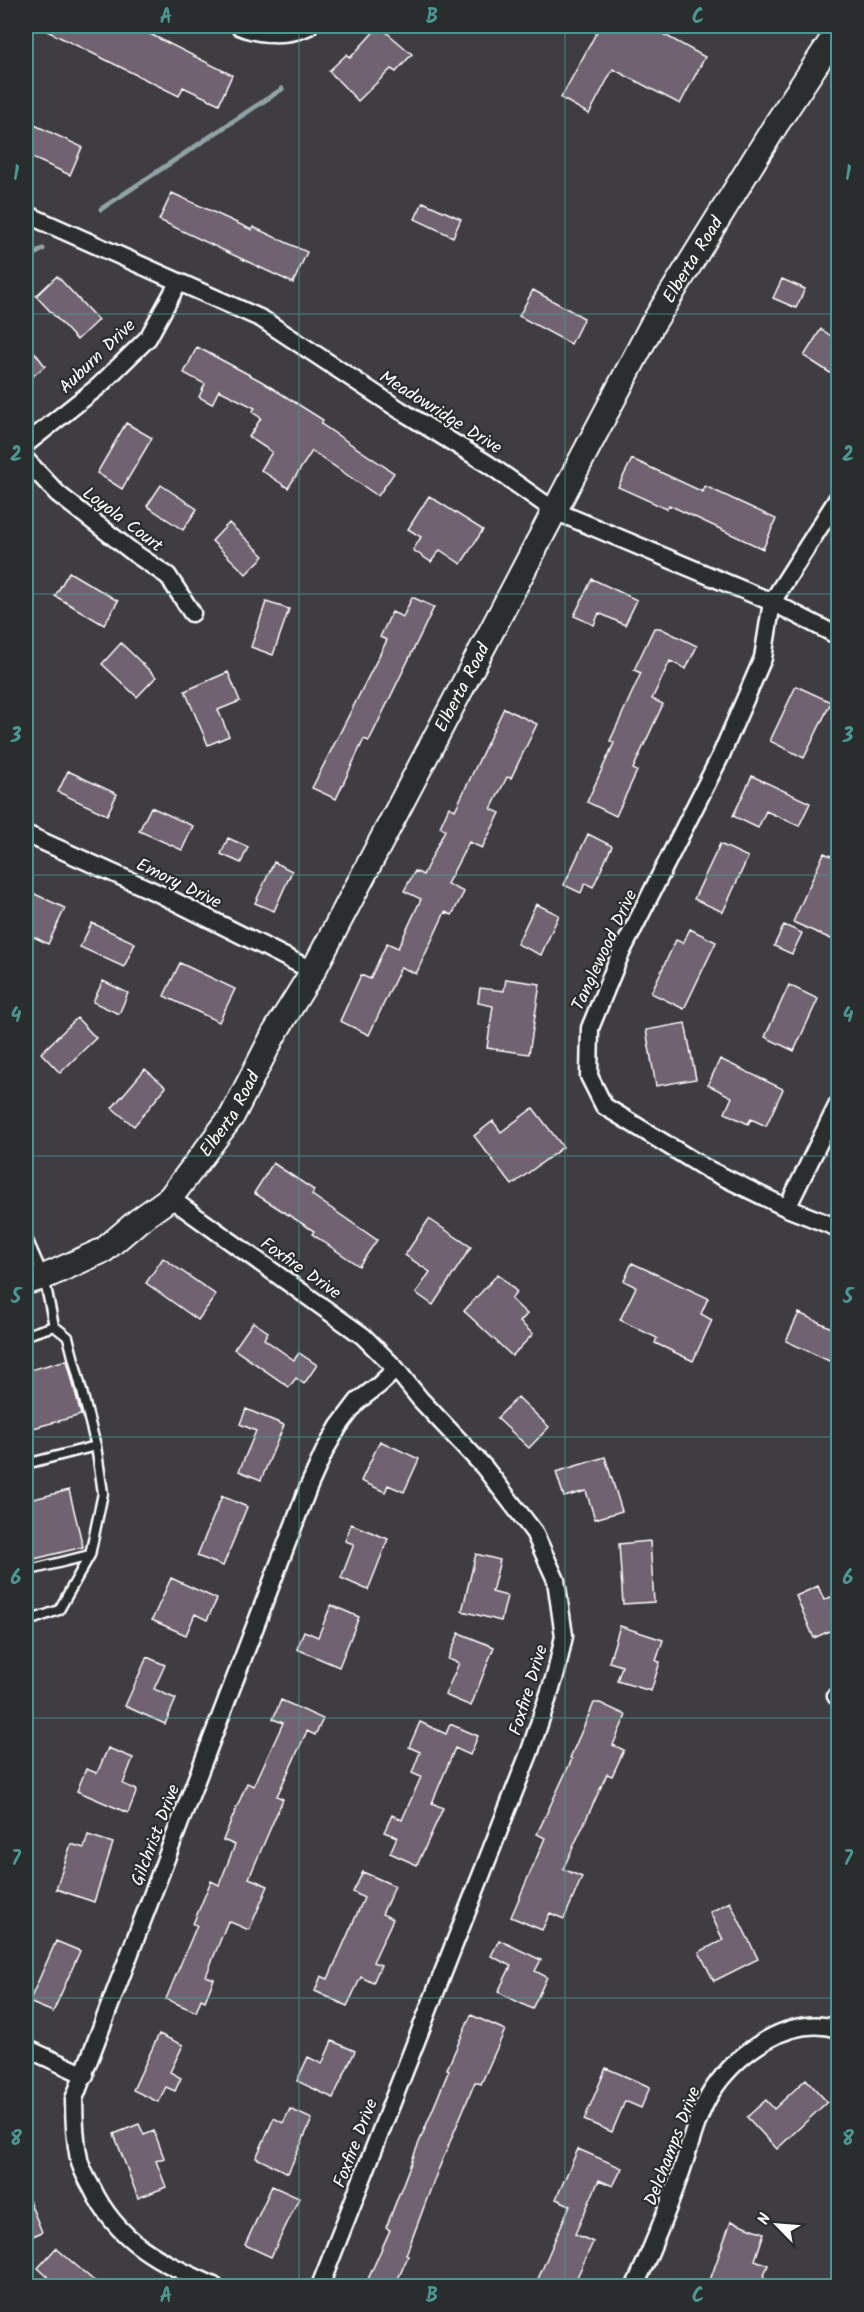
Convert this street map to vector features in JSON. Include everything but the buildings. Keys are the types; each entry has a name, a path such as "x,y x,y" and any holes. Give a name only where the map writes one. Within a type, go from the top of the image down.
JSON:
{"street":[{"path":"239,26 273,34 309,26"},
{"name":"Elberta Road","path":"35,1280 104,1250 170,1198 232,1116 274,1034 314,971 652,326 777,123 838,31"},
{"name":"Meadowridge Drive","path":"26,214 262,320 488,464 555,512 772,602 838,636"},
{"name":"Auburn Drive","path":"26,444 99,386 148,338 178,283"},
{"name":"Loyola Court","path":"26,460 58,494 134,553 168,576 192,613"},
{"path":"772,602 838,498"},
{"name":"Tanglewood Drive","path":"772,602 763,658 721,755 620,955 590,1028 589,1076 604,1106 705,1168 787,1208 838,1228"},
{"name":"Emory Drive","path":"26,834 162,896 314,971"},
{"path":"787,1208 838,1104"},
{"name":"Foxfire Drive","path":"170,1198 363,1336 396,1369 420,1399 484,1467 534,1532 556,1580 564,1636 556,1673 530,1751 320,2286"},
{"name":"Gilchrist Drive","path":"214,2286 173,2268 138,2246 111,2222 79,2162 74,2131 74,2099 320,1460 339,1426 358,1401 396,1369"},
{"name":"Delchamps Drive","path":"635,2286 664,2220 703,2110 711,2093 726,2072 768,2039 799,2026 826,2025 838,2029"},
{"path":"26,2048 85,2075"}],"lane":[{"path":"26,1236 35,1280 54,1326 68,1337 96,1446 103,1493 90,1555 58,1611 26,1622"},
{"path":"26,1335 54,1326"},
{"path":"26,1464 96,1446"},
{"path":"26,1571 90,1555"}],"waterway":[{"path":"101,209 282,89"},
{"path":"26,259 43,249"}]}
